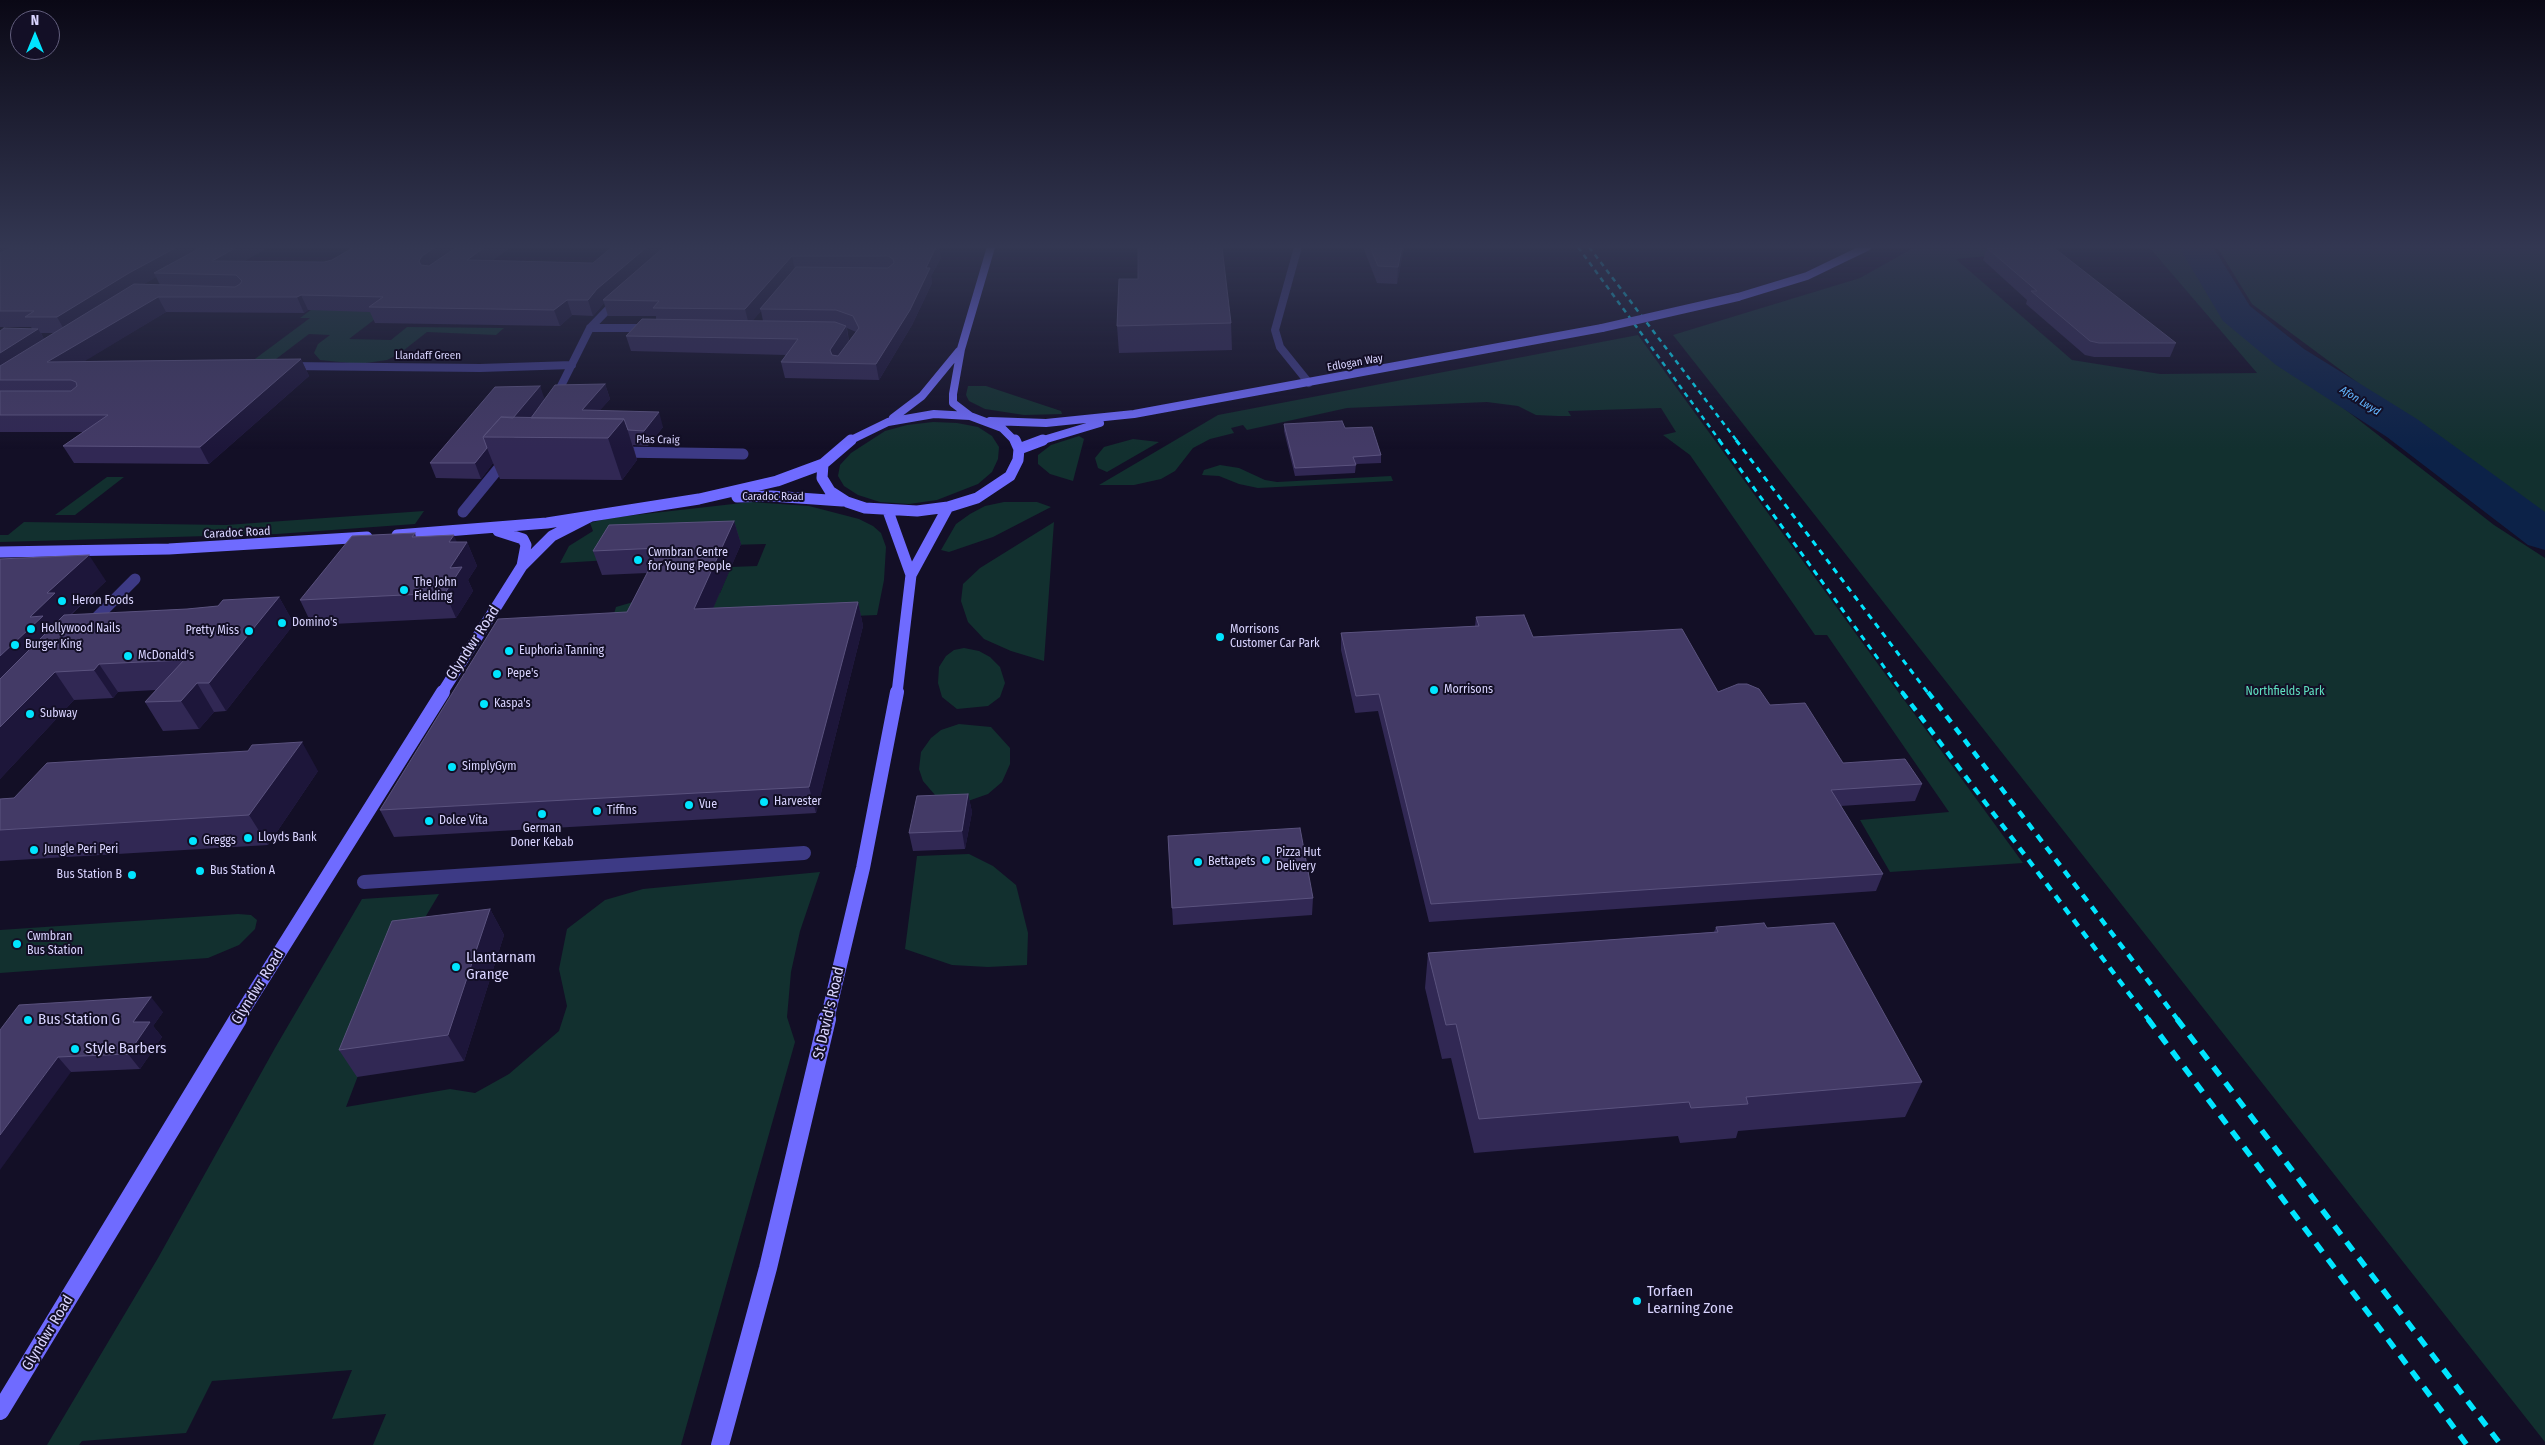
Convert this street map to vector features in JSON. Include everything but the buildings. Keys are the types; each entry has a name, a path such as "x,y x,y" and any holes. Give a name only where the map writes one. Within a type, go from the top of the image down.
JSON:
{"street":[{"path":"547,411 558,395 590,328 601,314"},
{"path":"970,416 953,403 961,349 971,314"},
{"path":"1279,314 1274,330 1280,347 1308,383"},
{"name":"Edlogan Way","path":"990,421 1046,422 1134,414 1602,328 1662,314"},
{"path":"590,328 657,328"},
{"path":"888,422 934,414 970,416 990,421 1013,437 1019,449 1018,460 1010,476 976,498 948,507 918,511 888,511 865,508 846,502 830,491 822,478 823,464 854,437 888,422 922,396 961,349"},
{"name":"Llandaff Green","path":"284,366 480,368 572,365"},
{"name":"Edlogan Way","path":"1019,449 1054,436 1134,414"},
{"path":"463,512 513,451"},
{"name":"Plas Craig","path":"612,452 743,454"},
{"name":"Caradoc Road","path":"0,552 169,549 382,536 546,523 699,499 777,481 823,464"},
{"name":"Caradoc Road","path":"699,499 771,496 846,502"},
{"name":"St David's Road","path":"720,1445 768,1268 862,868 895,711 910,575 948,507"},
{"name":"St David's Road","path":"888,511 910,575"},
{"name":"Caradoc Road","path":"522,566 552,536 590,516"},
{"name":"Caradoc Road","path":"475,529 510,533 523,539 526,545 522,566"},
{"name":"Glyndwr Road","path":"0,1411 260,982 522,566"},
{"path":"78,637 135,578"},
{"path":"364,882 804,853"}],"green space":[{"path":"305,314 376,314 379,316 349,339 391,340 407,327 504,328 496,335 427,332 399,354 387,360 359,364 320,360 314,353 318,344 330,335 309,334 251,378 228,379 310,318 300,318"},
{"name":"Northfields Park","path":"1740,314 2020,314 2072,360 2160,374 2257,373 2207,314 2223,314 2494,525 2545,558 2545,1442 1673,335"},
{"path":"2266,314 2545,314 2545,522"},
{"path":"1638,335 2023,863 1890,872 1860,820 1949,812 1827,635 1815,635 1690,455 1663,435 1676,432 1661,408 1568,411 1571,416 1558,416 1536,415 1518,406 1487,402 1347,408 1247,430 1243,425 1231,428 1234,433 1210,439 1193,448 1175,471 1161,479 1134,485 1099,485 1218,415"},
{"path":"968,386 986,386 1061,411 1062,414 1024,415 985,409 969,401 966,395"},
{"path":"933,422 957,423 978,427 992,436 999,447 998,459 992,472 978,484 937,500 909,504 880,502 858,495 844,486 838,476 840,465 851,453 885,431 907,425"},
{"path":"1079,436 1084,439 1073,481 1050,474 1038,464 1038,455 1051,445"},
{"path":"1133,439 1159,442 1107,472 1098,468 1095,458 1104,447"},
{"path":"1220,465 1239,468 1265,480 1277,482 1391,476 1393,481 1258,488 1239,484 1219,476 1202,475 1204,470"},
{"path":"107,477 124,477 75,515 55,515"},
{"path":"751,502 809,506 859,519 873,526 881,533 886,547 884,580 877,615 759,620 612,620 616,607 647,598 720,593 731,567 757,566 766,544 617,548 610,560 560,563 569,546 593,531 590,523 609,518"},
{"path":"1004,502 1037,502 1051,507 993,537 949,552 941,550 956,524 985,506"},
{"path":"424,511 415,524 277,534 0,542 0,535 8,535 24,522 226,525"},
{"path":"1054,522 1044,661 1011,651 984,639 968,622 961,601 963,584 980,568"},
{"path":"964,648 979,651 990,657 1000,667 1005,683 1000,697 988,706 957,709 942,697 938,683 939,667 946,656 954,650"},
{"path":"959,724 991,727 1010,748 1010,764 1002,782 988,794 968,801 948,801 935,795 923,781 919,769 921,752 931,738 941,730"},
{"path":"969,854 993,866 1016,885 1028,933 1027,965 988,967 952,965 905,949 917,856"},
{"path":"820,872 800,931 791,972 787,1017 795,1042 681,1445 373,1445 386,1414 332,1419 352,1370 212,1381 186,1433 82,1441 79,1445 47,1445 158,1258 275,1048 362,899 439,894 407,948 346,1107 450,1089 475,1093 509,1074 559,1031 567,1006 559,969 567,929 605,900 643,889"},
{"path":"238,914 251,915 257,920 255,929 239,945 208,958 0,973 0,930"}],"waterway":[{"name":"Afon Lwyd","path":"2238,314 2290,357 2402,428 2545,535"}],"railway":[{"path":"1627,314 1720,441"},
{"path":"1640,314 1737,441"},
{"path":"1719,440 1903,693"},
{"path":"1736,440 1928,693"},
{"path":"1902,692 2149,1020"},
{"path":"1928,692 2178,1020"},
{"path":"2148,1019 2467,1445"},
{"path":"2177,1019 2501,1445"}],"place":[{"name":"Cwmbran Centre for Young People","path":"638,560"},
{"name":"The John Fielding","path":"404,590"},
{"name":"Heron Foods","path":"62,601"},
{"name":"Domino's","path":"282,623"},
{"name":"Hollywood Nails","path":"31,629"},
{"name":"Pretty Miss","path":"249,631"},
{"name":"Morrisons Customer Car Park","path":"1220,637"},
{"name":"Burger King","path":"15,645"},
{"name":"Euphoria Tanning","path":"509,651"},
{"name":"McDonald's","path":"128,656"},
{"name":"Pepe's","path":"497,674"},
{"name":"Morrisons","path":"1434,690"},
{"name":"Kaspa's","path":"484,704"},
{"name":"Subway","path":"30,714"},
{"name":"SimplyGym","path":"452,767"},
{"name":"Harvester","path":"764,802"},
{"name":"Vue","path":"689,805"},
{"name":"Tiffins","path":"597,811"},
{"name":"German Doner Kebab","path":"542,814"},
{"name":"Dolce Vita","path":"429,821"},
{"name":"Lloyds Bank","path":"248,838"},
{"name":"Greggs","path":"193,841"},
{"name":"Jungle Peri Peri","path":"34,850"},
{"name":"Pizza Hut Delivery","path":"1266,860"},
{"name":"Bettapets","path":"1198,862"},
{"name":"Bus Station A","path":"200,871"},
{"name":"Bus Station B","path":"132,875"},
{"name":"Cwmbran Bus Station","path":"17,944"},
{"name":"Llantarnam Grange","path":"456,967"},
{"name":"Bus Station G","path":"28,1020"},
{"name":"Style Barbers","path":"75,1049"},
{"name":"Torfaen Learning Zone","path":"1637,1301"}]}
